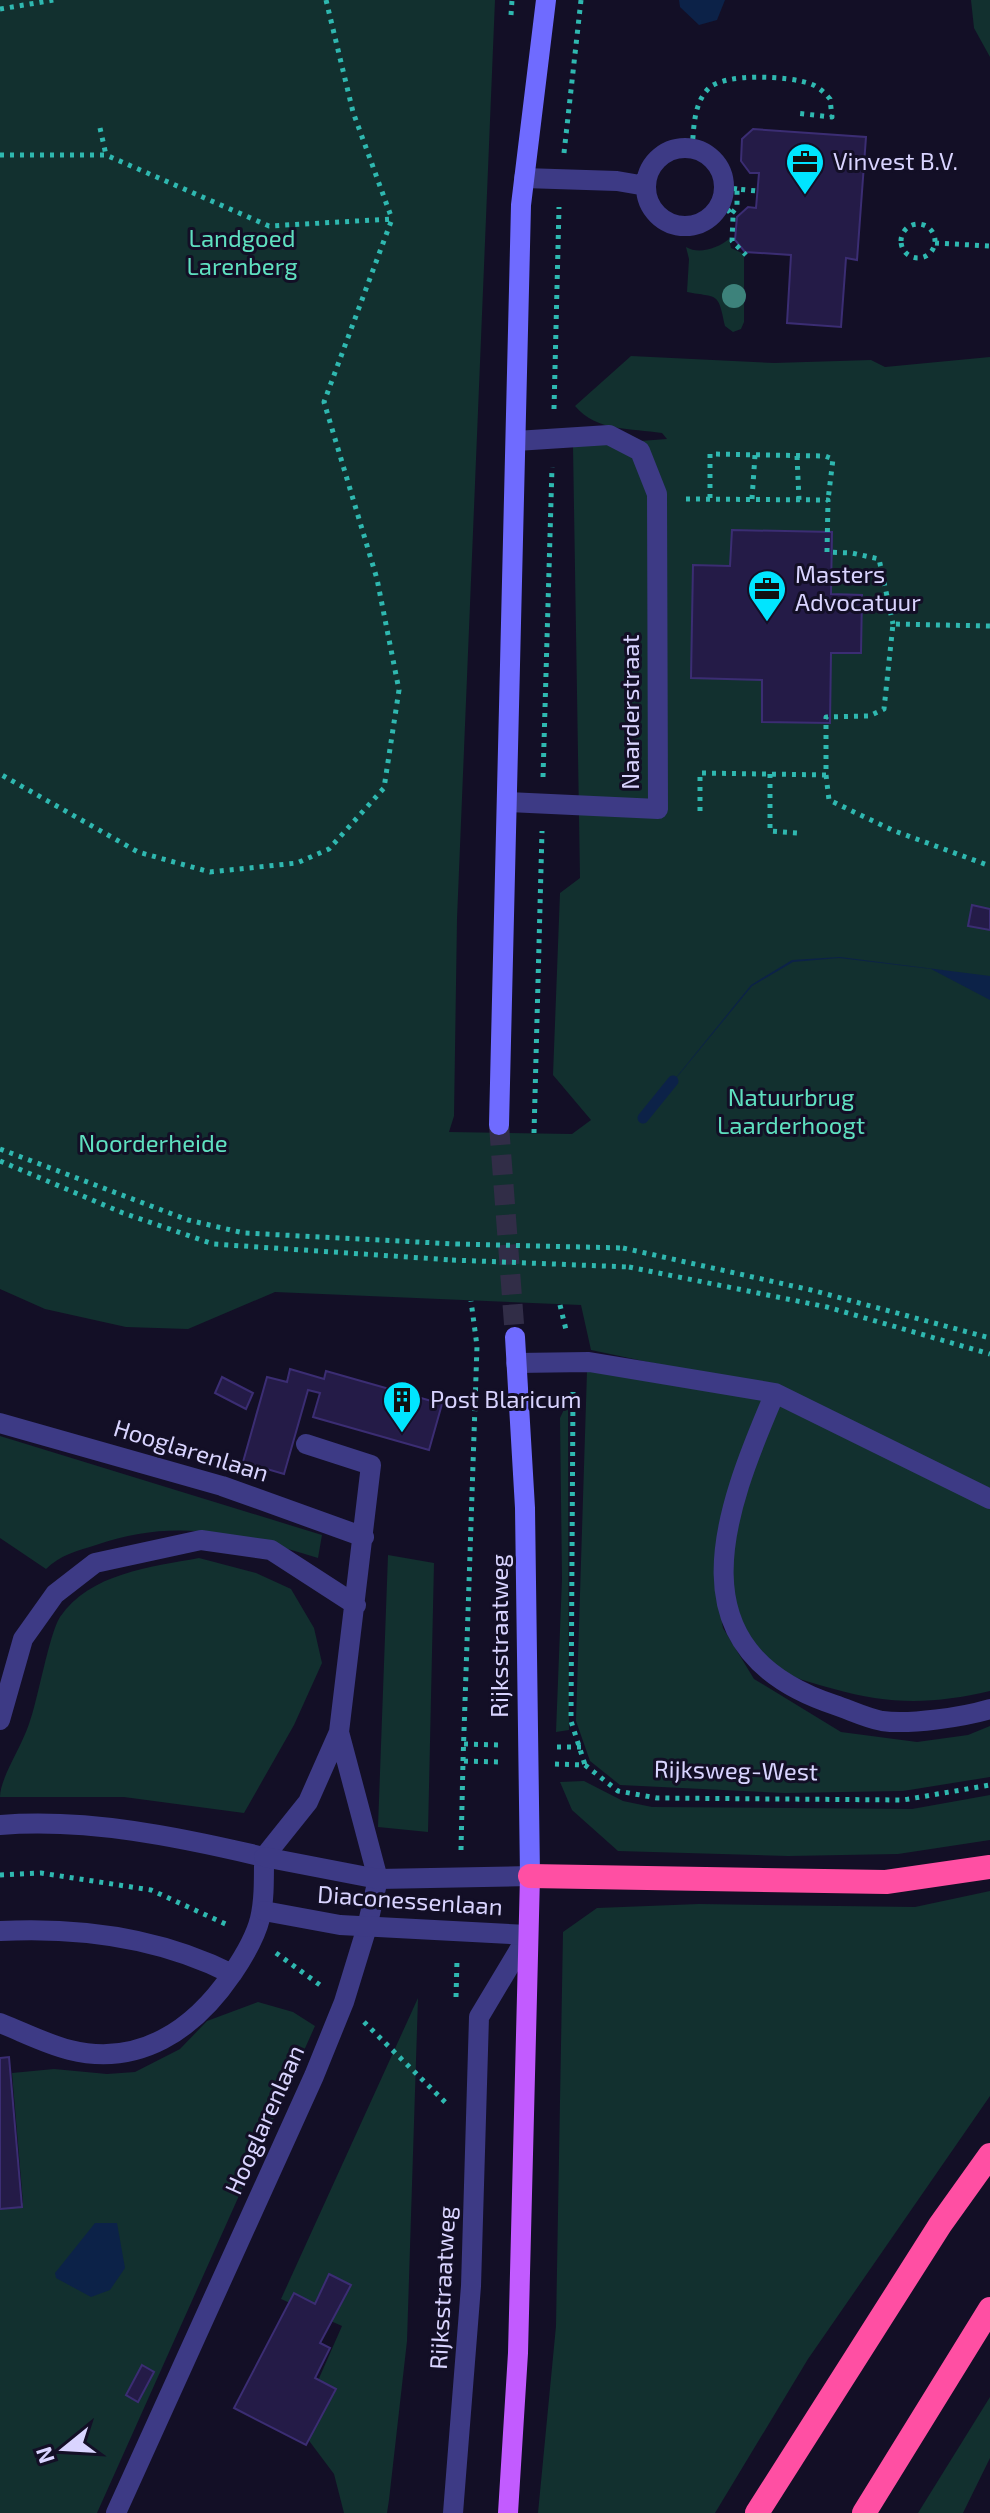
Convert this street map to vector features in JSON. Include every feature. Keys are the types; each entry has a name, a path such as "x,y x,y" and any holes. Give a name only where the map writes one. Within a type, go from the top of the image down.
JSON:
{"highway":[{"path":"530,1876 886,1882 990,1867"},
{"path":"757,2513 931,2238 990,2155"},
{"path":"864,2513 990,2309"}],"main road":[{"name":"Rijksstraatweg","path":"508,2513 518,2353 530,1876"}],"street":[{"path":"499,1125 524,178 546,0"},
{"path":"679,148 692,149 715,162 729,198 708,219 697,225 677,225 653,210 646,186 656,161 679,148"},
{"path":"524,178 646,186"},
{"name":"Naarderstraat","path":"507,802 658,809 657,500 640,451 609,435 516,441"},
{"name":"Rijksstraatweg","path":"515,1337 525,1508 530,1876"},
{"path":"516,1363 573,1361 775,1393 990,1499"},
{"path":"775,1393 749,1452 723,1553 728,1619 741,1645 764,1670 797,1688 824,1702 882,1721 938,1718 990,1709"},
{"name":"Hooglarenlaan","path":"0,1423 222,1486 364,1537"},
{"path":"0,2023 69,2050 115,2056 166,2039 209,2008 256,1938 264,1911 264,1857 308,1802 339,1732 364,1537 371,1465 306,1444"},
{"path":"0,1720 23,1639 55,1594 95,1563 201,1540 271,1550 356,1605"},
{"name":"Hooglarenlaan","path":"116,2513 314,2076 344,2002 367,1927 378,1879 339,1732"},
{"name":"Diaconessenlaan","path":"0,1825 39,1822 110,1829 378,1879 460,1880 530,1876"},
{"name":"Diaconessenlaan","path":"264,1911 367,1927 528,1935"},
{"path":"0,1931 62,1928 162,1945 232,1974"},
{"name":"Rijksstraatweg","path":"453,2513 471,2286 479,2017 528,1935"}],"path":[{"path":"0,9 17,9 54,0"},
{"path":"0,774 138,852 210,872 297,863 329,849 384,788 399,690 377,579 324,402 392,219 353,112 326,0"},
{"path":"534,1133 561,179 581,0"},
{"path":"692,149 696,110 709,88 719,82 741,77 809,83 830,99 832,117 795,113"},
{"path":"100,128 106,155"},
{"path":"0,155 106,155 269,226 392,219"},
{"path":"746,255 732,241 729,198 757,191"},
{"path":"918,223 929,228 935,243 925,256 914,258 904,252 900,242 907,226 918,223"},
{"path":"935,243 990,246"},
{"path":"710,498 710,454 833,459 827,552 879,559 893,624 884,709 869,716 826,717 829,800 851,813 990,866"},
{"path":"752,499 755,455"},
{"path":"797,456 799,500"},
{"path":"657,500 828,500"},
{"path":"893,624 990,626"},
{"path":"700,811 700,773 826,775"},
{"path":"770,774 770,831 798,833"},
{"path":"0,1149 188,1220 244,1233 456,1244 623,1248 811,1290 990,1338"},
{"path":"0,1161 123,1213 213,1244 452,1260 629,1267 827,1307 990,1354"},
{"name":"Rijksstraatweg","path":"463,1761 477,1346 471,1301"},
{"path":"460,1880 463,1761 585,1765 571,1721 573,1361 560,1305"},
{"name":"Rijksweg-West","path":"585,1765 618,1791 657,1798 903,1800 990,1785"}],"green space":[{"path":"0,0 495,0 457,919 454,1116 449,1132 572,1134 591,1120 553,1075 560,893 580,878 573,446 667,439 662,433 604,425 575,406 631,356 774,363 871,360 885,367 990,357 990,1492 776,1389 591,1350 581,1305 275,1292 188,1329 126,1327 45,1309 0,1289"},
{"path":"971,0 990,0 990,57 974,28"},
{"path":"729,239 731,248 744,254 744,322 741,329 733,332 725,326 715,298 687,292 689,259 686,247 708,249"},
{"path":"587,1371 768,1398 718,1600 723,1628 754,1679 841,1732 917,1742 968,1735 990,1726 990,1777 903,1791 785,1793 620,1785 590,1761 576,1721"},
{"path":"778,1400 990,1506 990,1691 912,1701 854,1694 786,1673 772,1665 748,1638 734,1607 730,1573 732,1537 751,1464"},
{"path":"568,1401 569,1730 556,1732 562,1579 560,1418"},
{"path":"0,1436 322,1535 318,1558 234,1536 180,1530 125,1537 69,1554 46,1569 0,1538"},
{"path":"388,1555 434,1563 428,1832 378,1827"},
{"path":"199,1558 256,1573 291,1589 314,1628 322,1663 294,1725 244,1813 124,1797 0,1797 29,1724 60,1617 88,1590 105,1581 142,1569"},
{"path":"584,1781 623,1801 652,1807 912,1809 990,1795 990,1840 898,1854 788,1856 618,1851 572,1810 560,1782"},
{"path":"990,1891 990,2096 808,2359 715,2513 538,2513 556,2326 563,1932 597,1908 699,1904 915,1907"},
{"path":"418,1998 407,2341 389,2500 387,2513 344,2513 334,2474 298,2426 342,2326 281,2299"},
{"path":"258,2002 293,2012 315,2026 97,2513 0,2513 0,2206 23,2203 12,2073 54,2069 107,2074 135,2072 180,2049 207,2021"},
{"path":"990,2397 990,2458 963,2513 918,2513"}],"water":[{"path":"679,0 725,0 717,20 699,25 680,7"},
{"path":"840,957 990,976 990,1000 931,969 839,958 793,962 752,986 640,1122 751,985 792,960"},
{"path":"95,2223 117,2223 125,2268 110,2290 91,2297 56,2278 55,2273"}],"building":[{"path":"753,129 866,137 857,260 846,258 841,327 787,323 791,255 745,252 735,240 737,217 748,207 756,208 759,173 750,173 741,161 742,139"},
{"path":"732,530 832,532 831,594 862,595 861,653 831,653 830,723 762,722 762,680 691,678 693,565 730,566"},
{"path":"972,905 990,909 990,930 968,926"},
{"name":"Post Blaricum","path":"290,1369 324,1379 326,1371 442,1404 429,1450 313,1417 320,1393 308,1390 284,1474 243,1462 267,1377 287,1382"},
{"path":"222,1377 253,1393 246,1409 215,1393"},
{"path":"9,2057 22,2207 0,2209 0,2058"},
{"path":"329,2274 351,2285 320,2343 330,2348 315,2378 336,2389 306,2445 234,2408 294,2293 315,2304"},
{"path":"142,2365 154,2372 138,2402 126,2395"}],"waterway":[{"path":"643,1118 673,1081"}],"tunnel":[{"path":"499,1125 515,1337"}],"place":[{"name":"Vinvest B.V.","path":"805,196"},
{"name":"Masters Advocatuur","path":"767,623"},
{"name":"Post Blaricum","path":"402,1434"}],"park label":[{"name":"Landgoed Larenberg","path":"242,253"},
{"name":"Natuurbrug Laarderhoogt","path":"791,1112"},
{"name":"Noorderheide","path":"153,1144"}]}
